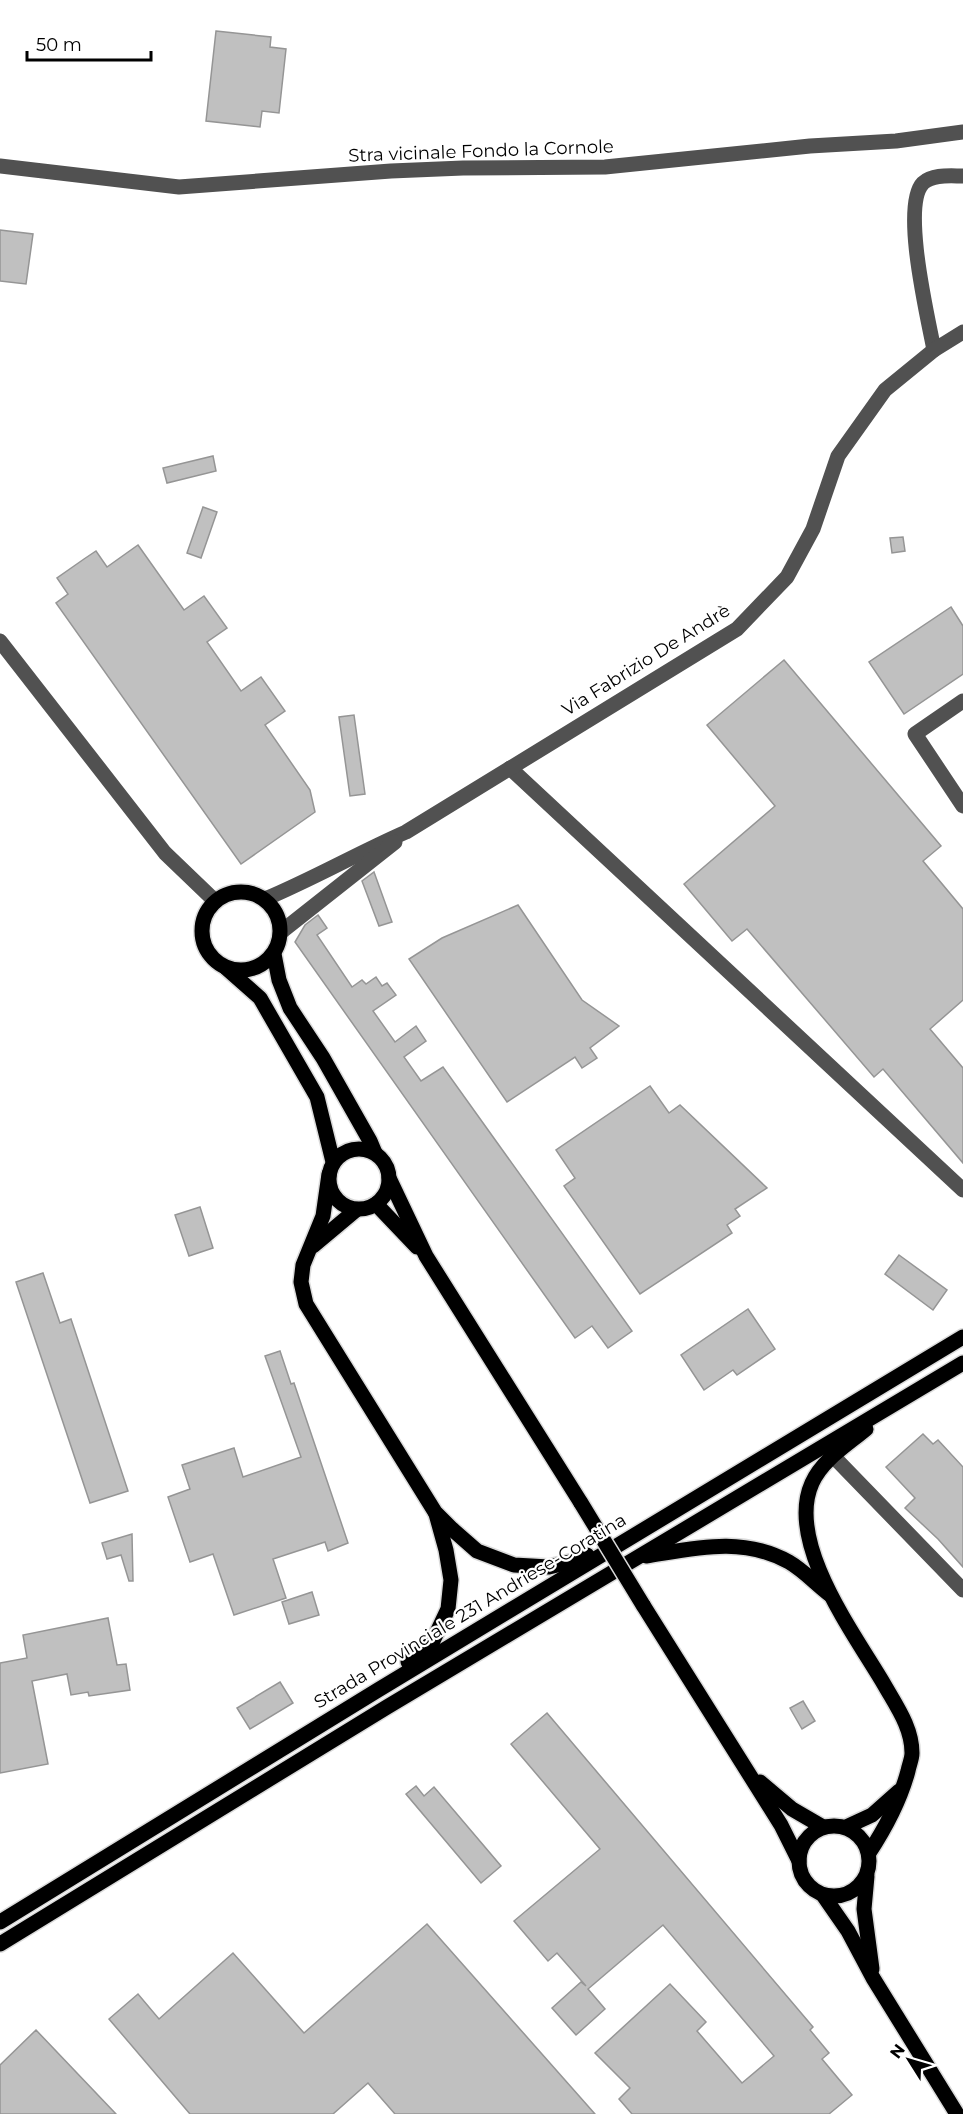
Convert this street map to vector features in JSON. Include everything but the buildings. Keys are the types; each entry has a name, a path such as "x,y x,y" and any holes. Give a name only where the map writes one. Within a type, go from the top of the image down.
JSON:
{"main road":[{"path":"226,968 252,969 264,963 274,954 280,940 281,932 277,914 265,899 253,893 240,891 227,894 215,901 206,911 202,924 202,938 206,950 215,961 260,998 317,1097 331,1168 323,1216 303,1265 301,1282 306,1304 435,1512 477,1551 514,1565 549,1568 574,1561 642,1531"},
{"path":"274,954 279,980 290,1008 323,1058 375,1153"},
{"path":"389,1178 388,1188 383,1197 366,1209 346,1207 338,1201 328,1184 331,1168 339,1156 353,1149 366,1149 375,1153 382,1160 426,1256 781,1825 799,1861 803,1878 815,1891 833,1897 853,1892 869,1864 904,1787 912,1754 906,1723 832,1597 813,1557 806,1517 811,1485 821,1469 833,1456 910,1394"},
{"path":"376,1204 426,1256"},
{"path":"310,1248 356,1209"},
{"name":"Strada Provinciale 231 Andriese-Coratina","path":"0,1922 378,1689 963,1337"},
{"path":"0,1944 162,1844 963,1363"},
{"path":"378,1689 432,1643 448,1609 451,1580 446,1550 435,1512"},
{"path":"638,1557 720,1545 751,1547 789,1562 832,1597"},
{"path":"749,1773 792,1809 823,1827"},
{"path":"846,1827 872,1815 904,1787"},
{"path":"799,1861 806,1840 813,1832 823,1827 846,1827 857,1833 864,1842 869,1864 864,1909 873,1978"},
{"path":"823,1895 848,1930 873,1978 957,2114"}],"street":[{"name":"Stra vicinale Fondo la Cornole","path":"0,166 178,188 391,171 605,167 810,146 896,141 963,132"},
{"path":"934,350 918,266 914,209 916,193 923,183 932,177 963,176"},
{"name":"Via Fabrizio De Andrè","path":"406,832 737,629 788,577 813,529 838,456 885,390 934,350 963,332"},
{"path":"0,641 165,853 215,901"},
{"path":"963,701 915,734 963,806"},
{"path":"510,768 963,1190"},
{"path":"265,899 306,882 365,850 406,832"},
{"path":"281,932 406,832"},
{"path":"833,1456 963,1590"}]}
